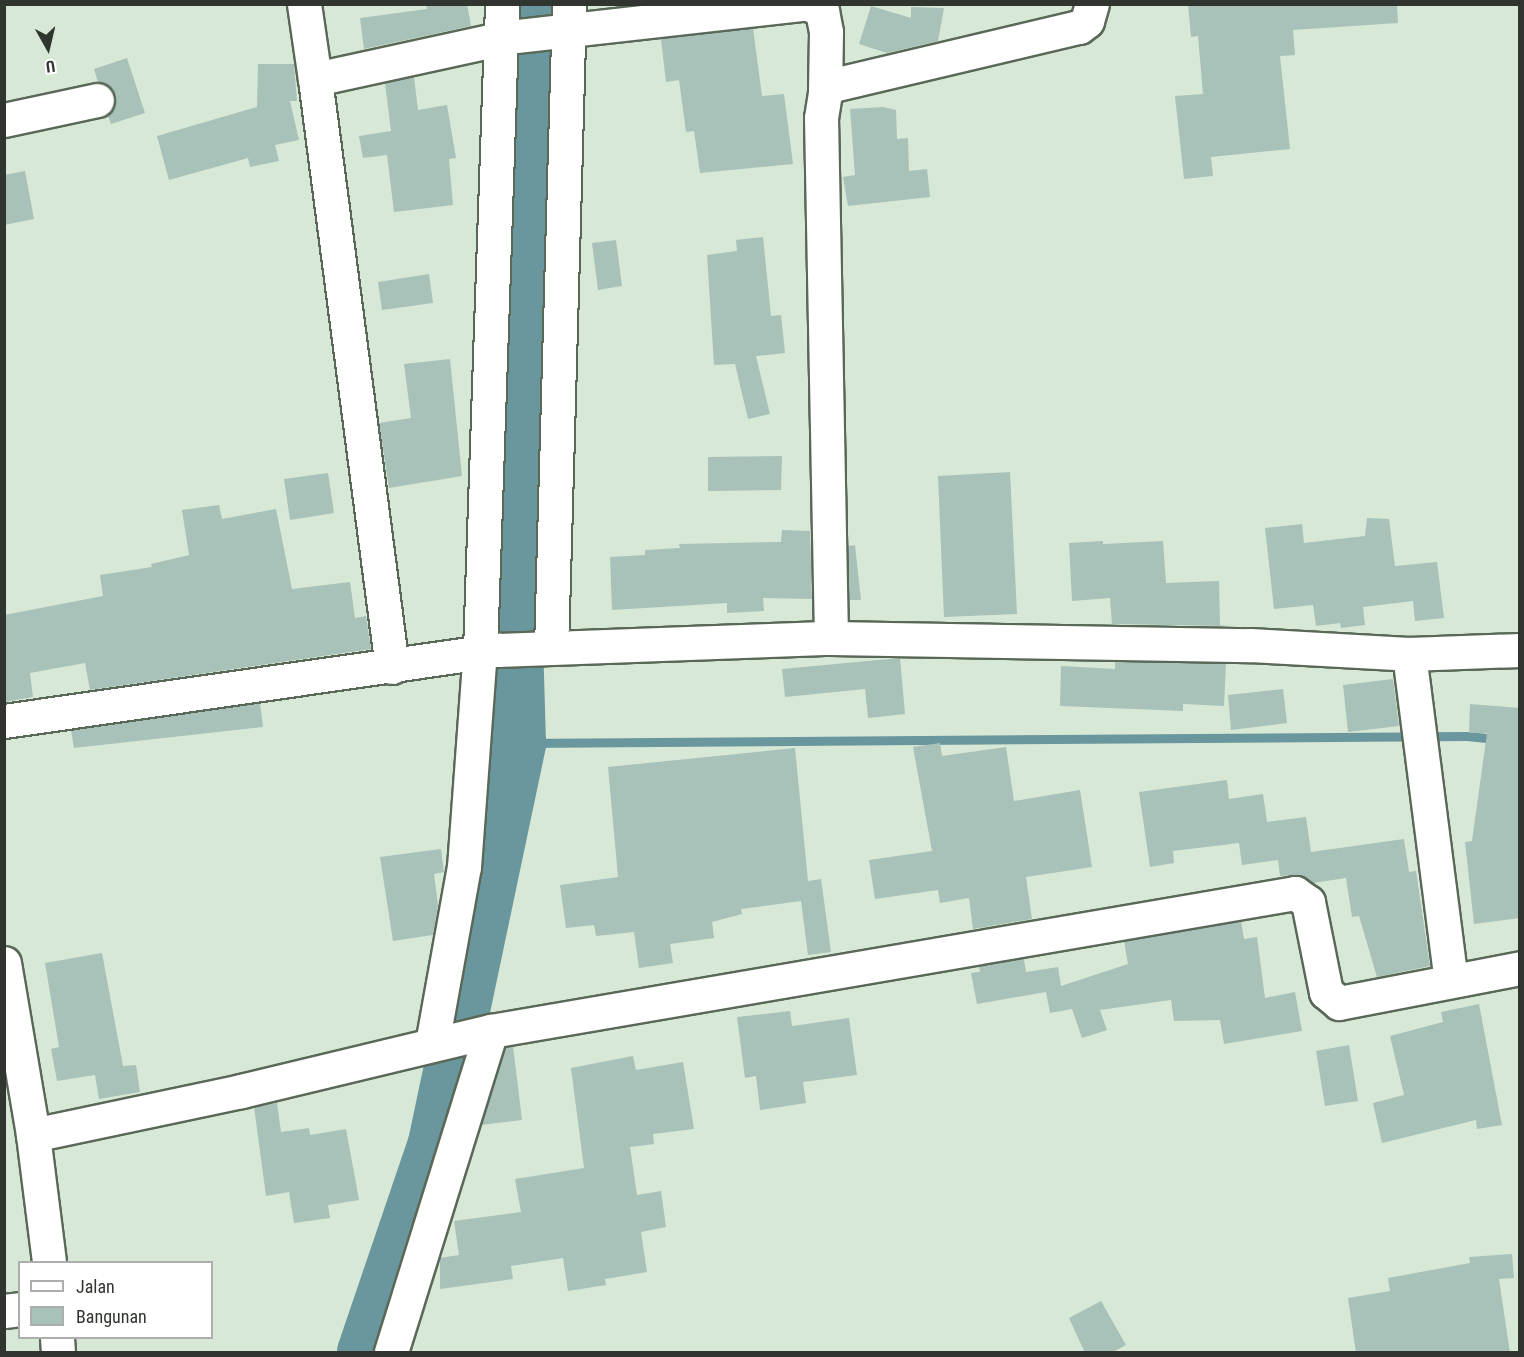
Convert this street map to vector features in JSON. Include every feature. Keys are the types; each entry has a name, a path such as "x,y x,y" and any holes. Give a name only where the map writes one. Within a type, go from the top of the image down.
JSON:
{"street":[{"path":"304,4 392,667"},
{"path":"502,4 514,650"},
{"path":"315,79 564,22 802,4"},
{"path":"809,4 822,11 826,32 825,92 821,118 831,638"},
{"path":"825,92 833,85 1079,27 1087,21 1092,4"},
{"path":"438,1043 464,867 514,650 564,22"},
{"path":"4,120 97,100"},
{"path":"4,721 514,650 831,638 1250,645 1409,654 1520,650"},
{"path":"1409,654 1451,980"},
{"path":"33,1135 241,1091 488,1032 1294,893 1308,902 1326,992 1339,1003 1520,968"},
{"path":"4,963 33,1135 48,1261"},
{"path":"391,1353 488,1032"}],"building":[{"path":"426,4 467,4 471,26 364,49 360,18 427,9"},
{"path":"1188,4 1397,4 1398,23 1293,30 1295,55 1280,56 1290,149 1211,157 1213,176 1184,179 1175,96 1203,94 1198,36 1191,37"},
{"path":"871,6 911,18 911,7 944,8 938,41 887,53 859,44"},
{"path":"753,28 762,96 784,94 793,164 700,173 694,131 686,132 679,80 666,82 661,39"},
{"path":"127,58 145,113 111,124 108,115 115,106 115,96 110,87 98,82 94,69"},
{"path":"258,64 294,64 297,101 290,101 299,140 275,145 279,161 250,167 248,158 169,180 157,136 257,107"},
{"path":"414,77 418,110 447,105 456,158 449,159 453,205 394,212 387,155 363,158 359,136 391,131 385,83"},
{"path":"883,107 896,110 897,139 908,138 909,171 927,169 930,197 848,206 843,177 855,175 850,109"},
{"path":"25,171 34,219 4,225 4,175"},
{"path":"763,237 771,316 781,315 785,353 756,356 770,414 748,419 735,364 714,365 707,255 737,251 736,240"},
{"path":"616,240 622,286 598,290 592,243"},
{"path":"429,274 433,303 382,310 378,282"},
{"path":"450,359 462,476 389,488 379,423 411,418 404,364"},
{"path":"782,456 781,490 708,491 708,457"},
{"path":"1010,472 1017,614 944,617 938,476"},
{"path":"328,473 334,513 290,520 284,479"},
{"path":"219,505 222,519 276,509 292,589 350,582 355,618 366,616 371,649 90,690 85,663 30,673 33,697 4,702 4,615 103,596 100,575 152,567 151,564 189,555 182,510"},
{"path":"1367,518 1389,519 1395,566 1437,562 1444,618 1415,621 1413,601 1363,607 1365,625 1341,628 1340,623 1316,626 1313,605 1274,609 1265,528 1302,524 1304,543 1365,536"},
{"path":"782,530 810,531 812,599 763,598 764,611 727,613 727,603 612,610 610,557 645,555 645,550 680,548 679,544 781,542"},
{"path":"1103,541 1103,544 1163,541 1166,583 1219,581 1220,625 1227,626 1112,624 1110,598 1072,601 1069,543"},
{"path":"855,545 861,600 849,600 848,546"},
{"path":"900,658 905,714 868,718 865,689 785,697 782,669"},
{"path":"1115,661 1226,663 1224,706 1183,704 1183,711 1060,706 1061,666 1115,669"},
{"path":"1393,679 1399,726 1348,732 1343,685"},
{"path":"1283,689 1287,723 1231,730 1228,695"},
{"path":"260,703 263,727 74,748 71,730"},
{"path":"1470,704 1520,708 1520,918 1474,924 1465,842 1472,841 1487,733 1469,733"},
{"path":"940,743 942,756 1006,747 1014,801 1080,790 1092,867 1026,877 1032,919 973,929 969,898 940,903 938,890 875,899 869,860 932,851 913,747"},
{"path":"795,748 808,881 821,879 831,952 808,955 801,901 741,909 742,914 712,922 714,938 670,944 673,963 639,968 634,932 596,936 594,925 566,928 560,885 618,877 608,767"},
{"path":"1227,780 1229,799 1263,794 1267,822 1306,817 1311,852 1404,839 1409,872 1416,871 1430,966 1377,977 1359,916 1352,917 1346,878 1313,883 1293,875 1280,876 1278,860 1242,865 1239,843 1173,851 1174,863 1150,867 1139,792"},
{"path":"441,849 444,872 434,874 438,905 433,935 393,941 380,857"},
{"path":"1241,921 1244,939 1257,937 1265,998 1295,992 1302,1031 1224,1044 1220,1020 1174,1021 1171,1000 1100,1010 1107,1030 1082,1038 1072,1009 1050,1013 1046,992 977,1004 971,973 980,972 979,966 1024,959 1026,972 1058,967 1061,986 1128,964 1124,941"},
{"path":"102,953 123,1066 136,1065 140,1092 99,1099 95,1075 57,1081 51,1049 59,1047 45,963"},
{"path":"1479,1004 1502,1125 1477,1129 1476,1120 1382,1143 1373,1103 1404,1095 1390,1036 1443,1022 1441,1012"},
{"path":"790,1011 792,1026 849,1018 857,1075 803,1082 806,1103 760,1110 756,1076 745,1078 737,1017"},
{"path":"1349,1045 1358,1101 1325,1106 1316,1051"},
{"path":"513,1046 522,1120 481,1125 505,1048"},
{"path":"633,1056 636,1070 683,1062 694,1129 653,1134 654,1144 630,1147 637,1195 661,1191 666,1227 641,1232 647,1272 605,1279 606,1285 568,1291 563,1258 511,1266 513,1279 440,1289 440,1258 459,1255 454,1221 521,1212 515,1179 584,1168 571,1068"},
{"path":"277,1103 281,1132 309,1128 310,1135 346,1129 359,1200 328,1205 330,1218 294,1223 289,1192 266,1196 254,1107"},
{"path":"1512,1254 1514,1278 1499,1279 1510,1353 1356,1353 1348,1298 1390,1291 1388,1278 1470,1263 1469,1257"},
{"path":"1101,1301 1126,1345 1111,1353 1085,1353 1069,1318"}],"waterway":[{"path":"364,1352 435,1143 519,743 515,607 538,4"},
{"path":"519,743 1467,736 1496,739"}]}
